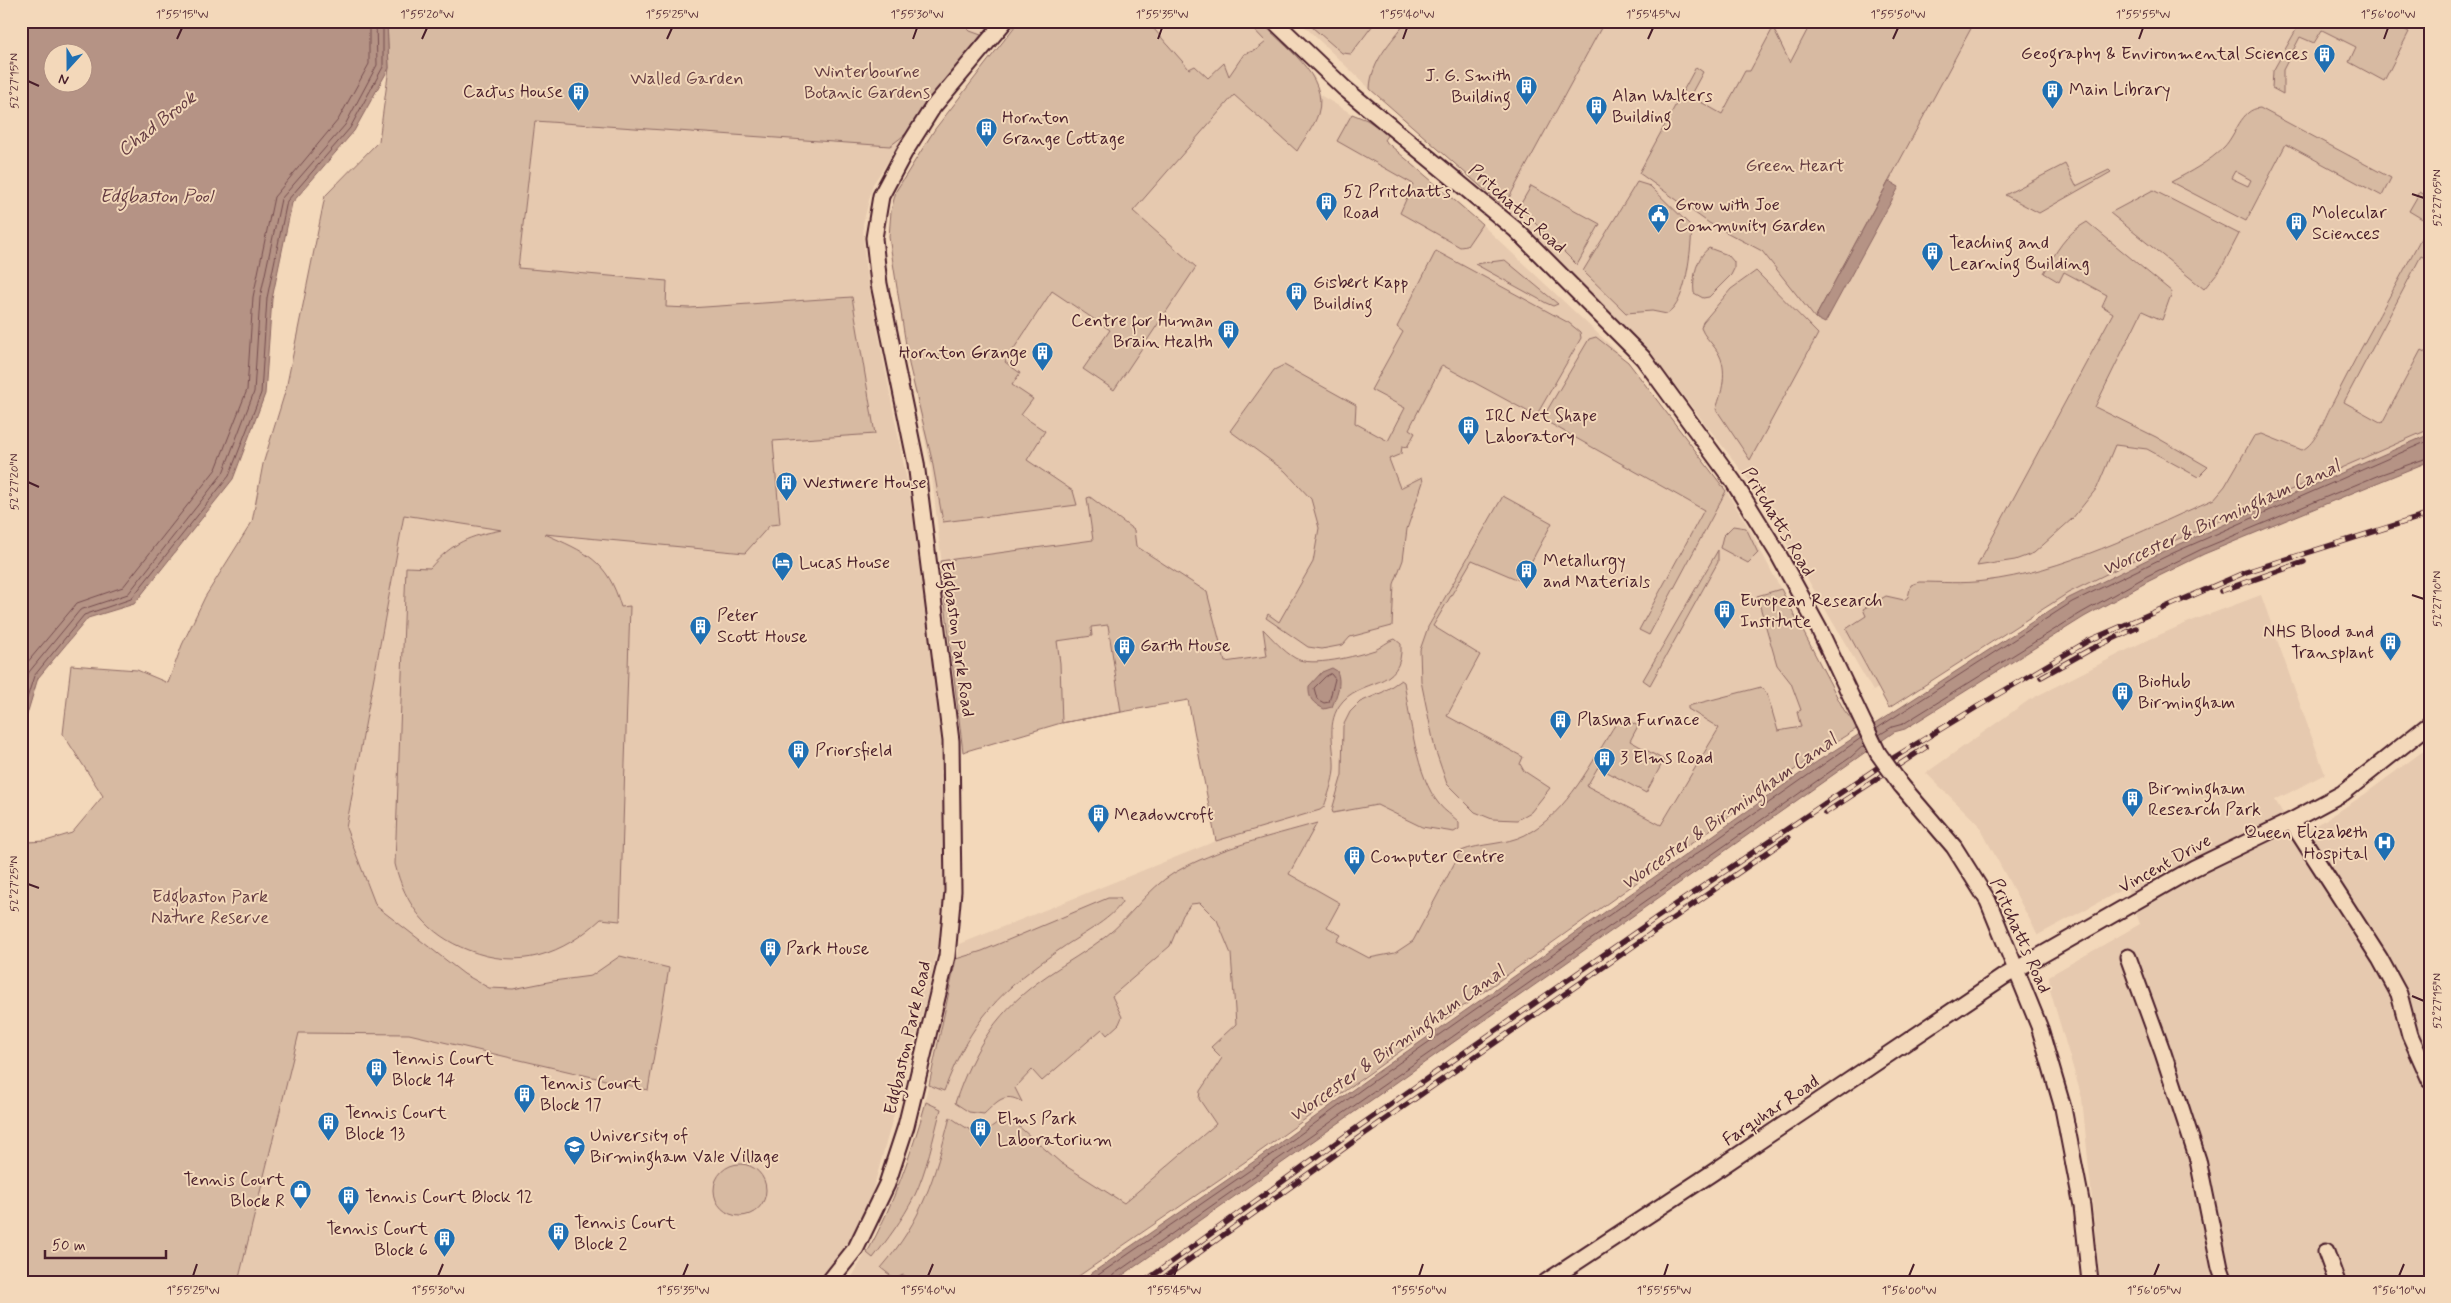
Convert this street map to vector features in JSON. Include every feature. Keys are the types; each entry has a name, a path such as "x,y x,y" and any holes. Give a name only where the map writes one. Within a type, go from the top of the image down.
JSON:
{"street":[{"name":"Edgbaston Park Road","path":"829,1282 856,1248 887,1184 906,1126 947,956 953,891 951,740 916,462 879,284 874,238 881,196 904,152 933,107 1006,21"},
{"name":"Pritchatts Road","path":"1274,21 1344,88 1516,230 1643,358 1733,481 1777,552 1819,629 1878,754 1954,846 1988,901 2038,1026 2063,1108 2082,1206 2090,1282"},
{"name":"Vincent Drive","path":"2017,970 2194,868 2291,821 2343,793 2430,724"},
{"path":"2291,821 2385,967 2399,994 2410,1035 2430,1080"},
{"path":"2128,957 2163,1052 2198,1160 2220,1268 2225,1282"},
{"name":"Farquhar Road","path":"1546,1282 2003,977 2017,970"},
{"path":"2326,1252 2338,1282"}],"shaded area":[{"path":"543,21 992,21 907,133 873,184 863,224 865,265 911,502 929,625 943,762 945,873 939,940 927,996 872,1193 844,1251 815,1282 238,1282 346,828 404,515 488,528 535,120"},
{"path":"1019,21 1260,21 1314,76 1320,95 1352,114 1367,120 1388,134 1384,140 1459,203 1628,362 1726,491 1750,530 1844,710 1053,1282 849,1282 886,1218 915,1144 960,944 1216,841 1188,700 1061,723 963,752 931,468 909,364 889,237 896,191 912,164 935,129"},
{"path":"1299,21 2430,21 2430,434 2171,548 2069,598 1929,658 1873,691 1752,484 1646,348 1510,213 1370,89"},
{"path":"2261,595 2325,774 2275,800 2296,835 2327,819 2365,794 2430,746 2430,1282 2100,1282 2082,1098 2050,990 2049,976 2140,924 2127,887 2038,935 1978,824 1926,773 2029,700 2141,643 2189,622"}],"green space":[{"path":"387,21 960,21 970,31 981,35 907,133 890,146 535,121 518,268 667,281 666,307 690,308 852,297 875,434 773,441 780,524 770,525 745,553 545,534 572,546 593,560 609,578 621,607 630,606 620,921 601,919 571,942 539,956 505,959 487,956 454,944 441,936 420,917 405,893 399,879 395,864 406,567 430,568 454,546 480,535 502,530 404,515 346,828 376,906 464,974 489,988 513,989 591,976 620,956 669,968 648,1090 409,1034 299,1033 238,1282 21,1282 21,853 28,842 46,841 72,833 103,796 63,734 71,665 137,670 168,683 182,645 205,597 252,522 263,464 286,389 325,196 379,141 389,68"},
{"path":"1019,21 1147,21 1189,69 1195,66 1208,78 1224,63 1229,76 1244,54 1256,50 1266,42 1246,21 1260,21 1292,51 1311,74 1320,100 1318,114 1297,151 1234,95 1133,211 1196,267 1114,390 1083,369 1110,330 1052,291 1005,362 1020,373 1012,385 1033,399 1021,415 1045,431 1027,460 1073,491 1077,505 943,522 932,460 909,364 889,237 891,211 896,191 935,129"},
{"path":"1305,21 1332,21 1335,24 1338,21 1376,21 1351,54 1342,53"},
{"path":"1407,21 1592,21 1601,28 1504,207 1370,89 1371,79 1378,61"},
{"name":"Green Heart","path":"1812,21 1975,21 1815,318 1762,251 1709,223 1639,173 1696,67 1703,72 1690,96 1722,114 1745,71 1750,71 1773,28 1790,63"},
{"path":"2301,21 2389,21 2409,32 2384,81 2349,62 2356,47 2322,30 2314,43 2300,37 2283,70 2283,94 2272,88 2273,71"},
{"path":"2260,108 2391,178 2382,196 2286,144 2246,221 2171,182 2199,166 2224,147 2239,123 2253,109","holes":["2235,171 2251,180 2248,186 2231,178"]},
{"path":"1352,114 1367,120 1388,134 1384,140 1482,224 1467,246 1460,247 1400,213 1413,184 1337,141"},
{"path":"2065,164 2076,186 2109,170 2111,172 2039,213 2005,195"},
{"path":"1637,182 1650,186 1692,227 1687,274 1679,299 1674,308 1667,314 1652,311 1626,313 1583,271"},
{"path":"1531,186 1600,224 1577,265 1519,207"},
{"path":"2153,190 2239,234 2222,267 2204,289 2110,213"},
{"path":"2420,192 2430,198 2430,260 2421,256 2344,402 2382,423 2421,350 2430,355 2430,429 2169,543 2068,593 1889,708 1846,629 1866,616 1863,609 1886,596 1904,600 1908,597 1911,585 1919,582 1984,581 2014,576 2073,560 2130,537 2214,499 2225,486 2254,436 2262,434 2302,450 2307,447 2319,431 2429,223 2409,211"},
{"path":"2087,222 2172,292 2162,320 2142,311 2095,407 2156,437 2208,467 2198,477 2147,449 2115,445 2097,488 2072,519 2034,553 2015,560 1977,566 2113,313 2102,306 2107,295 2064,272 2059,282 2044,273 2067,238"},
{"path":"1709,248 1728,255 1734,262 1734,269 1731,275 1709,297 1703,298 1694,293 1694,281 1698,262"},
{"path":"1436,251 1569,323 1580,332 1581,338 1536,416 1442,365 1409,429 1415,433 1407,447 1402,446 1401,454 1389,459 1400,488 1422,477 1423,482 1407,529 1403,560 1394,584 1392,626 1350,637 1343,645 1322,649 1308,647 1266,618 1268,614 1279,622 1313,562 1319,528 1311,499 1285,471 1230,431 1274,370 1284,365 1356,405 1355,423 1388,441 1405,408 1371,390 1403,332 1397,327"},
{"path":"1505,260 1558,304 1553,306 1546,303 1475,264"},
{"path":"1756,271 1818,334 1750,460 1716,409 1721,394 1722,362 1701,328 1703,322 1731,289"},
{"path":"1596,337 1628,362 1726,491 1649,635 1639,630 1704,510 1542,419 1589,339"},
{"path":"1503,496 1552,523 1521,581 1472,560 1433,626 1480,655 1447,716 1523,757 1520,764 1524,771 1550,788 1531,812 1517,820 1492,819 1475,812 1447,784 1435,749 1421,681 1420,650 1428,627"},
{"path":"1090,497 1134,530 1136,546 1207,592 1225,662 1267,656 1263,629 1278,645 1295,658 1312,662 1346,658 1375,650 1395,639 1401,644 1400,659 1395,670 1388,677 1358,690 1348,697 1339,706 1335,714 1332,729 1333,774 1324,807 1320,810 1216,841 1188,700 1096,717 1121,712 1108,625 1091,627 1092,636 1057,641 1060,663 1062,723 963,752 940,561 1093,540 1087,498"},
{"path":"1733,526 1746,528 1758,553 1748,563 1720,548 1723,536"},
{"path":"1718,550 1718,562 1650,685 1643,680"},
{"path":"1781,589 1844,710 1858,728 1818,753 1255,1155 1070,1282 919,1282 903,1275 895,1279 881,1268 917,1215 932,1179 950,1117 966,1128 977,1132 988,1129 1004,1117 1009,1118 1061,1163 1124,1203 1216,1124 1199,1099 1200,1091 1222,1058 1211,1047 1236,1024 1231,954 1217,920 1200,903 1191,904 1183,915 1170,946 1112,996 1122,1017 1119,1024 1107,1035 1102,1029 1042,1081 1032,1070 1015,1088 1022,1102 1010,1098 1001,1099 984,1114 969,1112 955,1103 962,1083 980,1047 990,1031 1015,1001 1048,975 1105,937 1164,880 1191,864 1225,850 1317,823 1289,874 1340,903 1327,927 1341,935 1337,941 1369,958 1395,953 1413,941 1461,851 1517,838 1541,825 1567,800 1617,722 1625,719 1638,726 1630,741 1664,760 1646,793 1598,767 1587,786 1661,825 1719,728 1688,709 1688,706 1761,687 1767,694 1778,731 1801,727 1797,712 1801,710 1791,683 1777,665 1757,596"},
{"path":"1401,680 1404,682 1419,762 1431,792 1439,804 1459,822 1459,829 1454,832 1422,827 1377,805 1333,813 1332,810 1342,775 1343,726 1350,712 1360,702 1383,692"},
{"path":"1108,898 1120,898 1122,902 1103,921 1021,978 990,1009 965,1045 944,1091 929,1085 956,959 982,951"},
{"path":"926,1102 941,1109 923,1176 905,1214 873,1258 867,1253 901,1179"},
{"path":"740,1164 750,1166 758,1172 764,1180 766,1190 764,1200 758,1208 750,1214 740,1216 730,1214 722,1208 716,1200 714,1190 716,1180 722,1172 730,1166"}],"water":[{"name":"Edgbaston Pool","path":"21,21 387,21 389,68 354,131 292,203 272,299 265,394 233,479 134,604 88,618 38,678 21,734"},
{"path":"1889,181 1899,187 1825,323 1815,318"},
{"path":"2430,434 2430,461 2204,554 2149,581 2084,617 1905,729 1894,732 1113,1282 1079,1282 1259,1158 1366,1080 1818,761 2069,598 2171,548"},
{"path":"1332,668 1337,671 1338,689 1332,707 1324,709 1312,700 1309,694 1309,686 1322,672"}],"railway":[{"path":"1144,1282 1348,1134 1656,918 1880,766 1995,696 2088,641 2246,572 2430,514"},
{"path":"2221,591 2304,562"},
{"path":"2041,677 2091,649 2136,628"},
{"path":"1825,813 1926,747"},
{"path":"1158,1282 1357,1139 1788,838"}],"place":[{"name":"Geography & Environmental Sciences","path":"2324,73"},
{"name":"J. G. Smith Building","path":"1527,105"},
{"name":"Main Library","path":"2053,109"},
{"name":"Cactus House","path":"579,111"},
{"name":"Alan Walters Building","path":"1596,125"},
{"name":"Hornton Grange Cottage","path":"986,147"},
{"name":"52 Pritchatts Road","path":"1327,221"},
{"name":"Grow with Joe Community Garden","path":"1659,234"},
{"name":"Molecular Sciences","path":"2296,242"},
{"name":"Teaching and Learning Building","path":"1933,272"},
{"name":"Gisbert Kapp Building","path":"1297,312"},
{"name":"Centre for Human Brain Health","path":"1229,350"},
{"name":"Hornton Grange","path":"1043,372"},
{"name":"IRC Net Shape Laboratory","path":"1469,445"},
{"name":"Westmere House","path":"787,502"},
{"name":"Lucas House","path":"783,582"},
{"name":"Metallurgy and Materials","path":"1527,590"},
{"name":"European Research Institute","path":"1724,630"},
{"name":"Peter Scott House","path":"701,645"},
{"name":"NHS Blood and Transplant","path":"2390,661"},
{"name":"Garth House","path":"1124,665"},
{"name":"BioHub Birmingham","path":"2122,711"},
{"name":"Plasma Furnace","path":"1561,739"},
{"name":"Priorsfield","path":"799,770"},
{"name":"3 Elms Road","path":"1604,777"},
{"name":"Birmingham Research Park","path":"2132,818"},
{"name":"Meadowcroft","path":"1098,834"},
{"name":"Queen Elizabeth Hospital","path":"2384,862"},
{"name":"Computer Centre","path":"1354,876"},
{"name":"Park House","path":"770,968"},
{"name":"Tennis Court Block 14","path":"376,1088"},
{"name":"Tennis Court Block 17","path":"524,1113"},
{"name":"Tennis Court Block 13","path":"329,1142"},
{"name":"Elms Park Laboratorium","path":"981,1148"},
{"name":"University of Birmingham Vale Village","path":"574,1165"},
{"name":"Tennis Court Block R","path":"301,1209"},
{"name":"Tennis Court Block 12","path":"349,1216"},
{"name":"Tennis Court Block 2","path":"558,1252"},
{"name":"Tennis Court Block 6","path":"444,1258"}],"park label":[{"name":"Walled Garden","path":"687,79"},
{"name":"Winterbourne Botanic Gardens","path":"867,82"},
{"name":"Edgbaston Park Nature Reserve","path":"210,908"}],"water label":[{"name":"Chad Brook","path":"157,124"},
{"name":"Worcester & Birmingham Canal","path":"2221,518"},
{"name":"Worcester & Birmingham Canal","path":"1729,812"},
{"name":"Worcester & Birmingham Canal","path":"1397,1044"}]}
